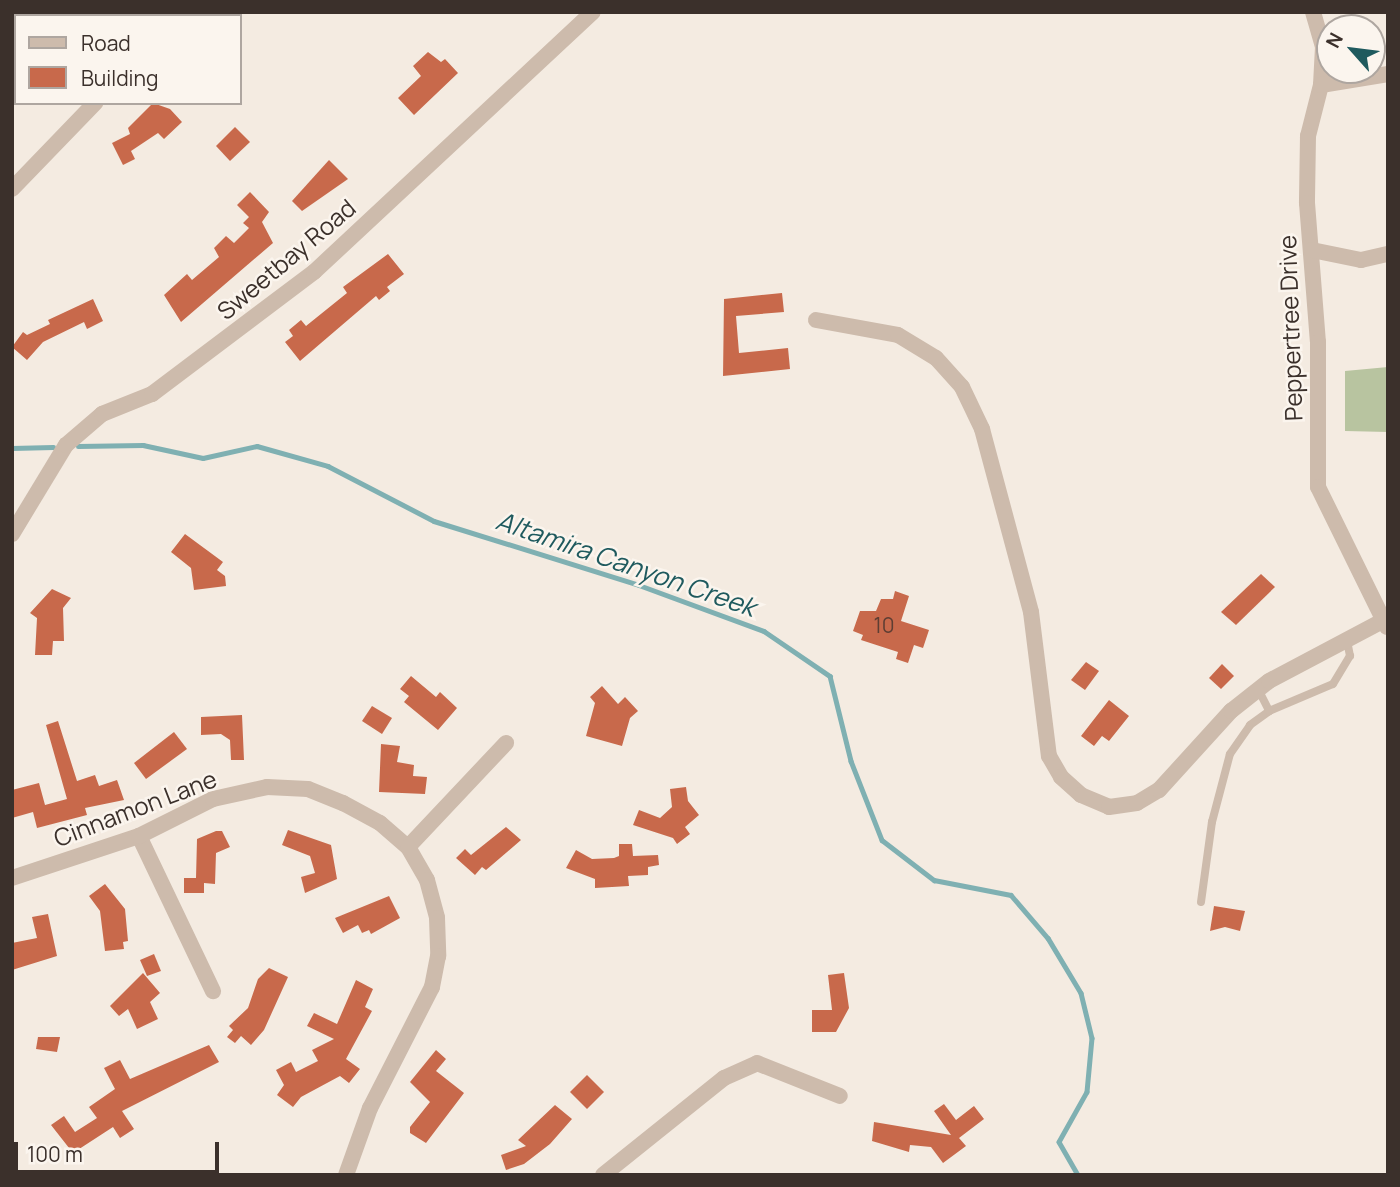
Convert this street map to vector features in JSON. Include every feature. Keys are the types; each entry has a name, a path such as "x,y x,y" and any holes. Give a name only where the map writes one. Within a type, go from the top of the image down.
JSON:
{"street":[{"name":"Sweetbay Road","path":"12,534 66,445 102,414 152,394 314,272 593,12"},
{"name":"Peppertree Drive","path":"1313,12 1323,47 1321,85 1308,136 1318,487 1386,622"},
{"path":"1321,85 1388,74"},
{"path":"12,188 93,105"},
{"path":"1312,250 1361,260 1388,254"},
{"path":"816,320 898,335 936,358 962,387 982,429 1031,612 1049,756 1061,777 1081,795 1109,807 1137,803 1159,790 1214,729 1258,689 1347,639 1386,622"},
{"path":"408,847 506,743"},
{"name":"Cinnamon Lane","path":"12,878 139,836 213,799 267,787 309,789 343,803 380,823 408,847 427,880 437,918 434,977 370,1108 346,1175"},
{"path":"139,836 213,991"},
{"path":"603,1175 724,1078 757,1063 841,1096"}],"lane":[{"path":"1201,902 1212,822 1230,754 1250,725 1269,711 1333,684 1350,656 1347,639"},
{"path":"1258,689 1269,711"}],"green space":[{"path":"1388,367 1388,432 1345,431 1345,371"}],"building":[{"path":"428,52 441,62 445,59 458,73 414,115 398,98 421,76 413,66"},
{"path":"151,105 170,109 182,122 164,139 158,133 131,151 135,159 123,165 112,143 130,134 128,128"},
{"path":"235,127 250,142 230,161 216,146"},
{"path":"329,160 348,179 302,211 292,201"},
{"path":"250,192 269,212 262,222 273,243 181,322 164,295 187,274 192,280 219,257 214,248 226,236 234,243 249,228 243,223 249,217 237,205"},
{"path":"388,254 404,274 387,287 390,291 379,300 376,296 300,361 285,342 293,336 289,330 301,320 306,326 347,293 343,287"},
{"path":"782,293 784,312 736,316 739,353 788,348 790,369 723,376 724,299"},
{"path":"93,299 103,321 87,329 84,322 43,342 27,360 12,347 23,332 27,335 50,324 48,320"},
{"path":"185,534 223,562 217,570 225,576 226,586 194,590 191,568 171,552"},
{"path":"1261,574 1275,587 1236,625 1221,612"},
{"path":"52,589 71,598 63,608 64,641 53,641 52,655 35,655 37,618 30,613"},
{"path":"895,591 909,596 901,621 929,630 923,648 914,645 908,663 896,659 898,652 861,640 863,635 853,631 860,611 876,611 881,599 893,599"},
{"path":"1086,662 1099,671 1085,690 1071,680"},
{"path":"1222,664 1234,676 1221,689 1209,678"},
{"path":"411,676 436,697 440,692 457,708 438,730 404,702 409,696 400,689"},
{"path":"602,686 618,704 625,697 638,711 630,718 622,746 586,736 595,703 590,697"},
{"path":"1109,700 1129,716 1109,741 1102,736 1094,746 1081,736"},
{"path":"372,706 392,718 382,734 362,721"},
{"path":"242,715 244,760 231,760 230,740 221,734 201,735 201,717"},
{"path":"58,721 77,781 95,775 99,786 117,780 124,800 85,808 87,815 37,828 33,812 12,818 12,790 39,783 45,805 67,799 46,725"},
{"path":"174,732 187,749 146,779 134,763"},
{"path":"381,744 400,746 397,762 414,765 413,776 427,777 425,794 379,792"},
{"path":"686,787 688,801 699,815 685,827 690,834 677,844 673,838 633,825 639,810 660,818 672,807 670,789"},
{"path":"506,827 521,840 486,870 482,867 475,875 456,858 465,849 471,855"},
{"path":"288,830 331,845 337,879 305,893 301,877 315,873 310,856 282,845"},
{"path":"222,831 230,847 216,853 215,884 204,883 204,893 184,893 184,878 196,878 197,839"},
{"path":"619,844 632,844 633,856 658,855 659,865 648,867 648,875 628,876 629,886 595,888 595,879 566,868 576,850 592,859 614,858 619,856"},
{"path":"105,884 125,909 128,941 123,942 124,949 105,951 100,911 89,896"},
{"path":"389,896 400,918 371,934 369,930 362,933 358,925 343,933 335,918"},
{"path":"1214,906 1245,911 1240,931 1225,927 1210,931"},
{"path":"48,914 57,956 12,970 12,943 37,938 32,917"},
{"path":"154,954 161,971 147,976 140,960"},
{"path":"269,968 288,977 264,1030 251,1045 241,1036 235,1043 227,1037 233,1030 229,1026 248,1008 258,979"},
{"path":"143,973 160,993 150,1002 158,1019 137,1029 128,1009 119,1016 110,1006"},
{"path":"844,973 849,1008 836,1032 812,1032 812,1010 832,1010 828,975"},
{"path":"356,980 373,989 365,1007 372,1011 346,1059 360,1069 349,1083 340,1076 301,1097 293,1107 277,1095 284,1085 276,1070 291,1062 296,1072 318,1061 312,1050 334,1039 307,1026 314,1013 337,1024"},
{"path":"38,1037 60,1037 57,1052 36,1049"},
{"path":"209,1045 219,1062 122,1111 134,1129 120,1138 113,1127 73,1153 51,1125 64,1116 75,1132 97,1118 89,1107 115,1089 104,1068 120,1060 130,1079"},
{"path":"436,1050 446,1059 436,1071 464,1093 426,1143 410,1133 410,1127 430,1102 410,1082"},
{"path":"587,1075 604,1092 587,1109 570,1092"},
{"path":"944,1104 956,1120 974,1106 984,1119 959,1138 966,1146 943,1163 931,1147 910,1145 909,1152 872,1141 874,1122 951,1135 934,1111"},
{"path":"555,1105 572,1119 550,1144 524,1164 506,1170 501,1155 526,1146 518,1140"}],"waterway":[{"name":"Altamira Canyon Creek","path":"78,446 143,445 203,458 257,446 328,466 434,521 639,585 764,631 830,676 851,761 882,840 934,880 1011,895 1048,938 1081,993 1092,1038 1087,1092 1059,1142 1078,1175"},
{"name":"Altamira Canyon Creek","path":"12,448 53,447"}]}
